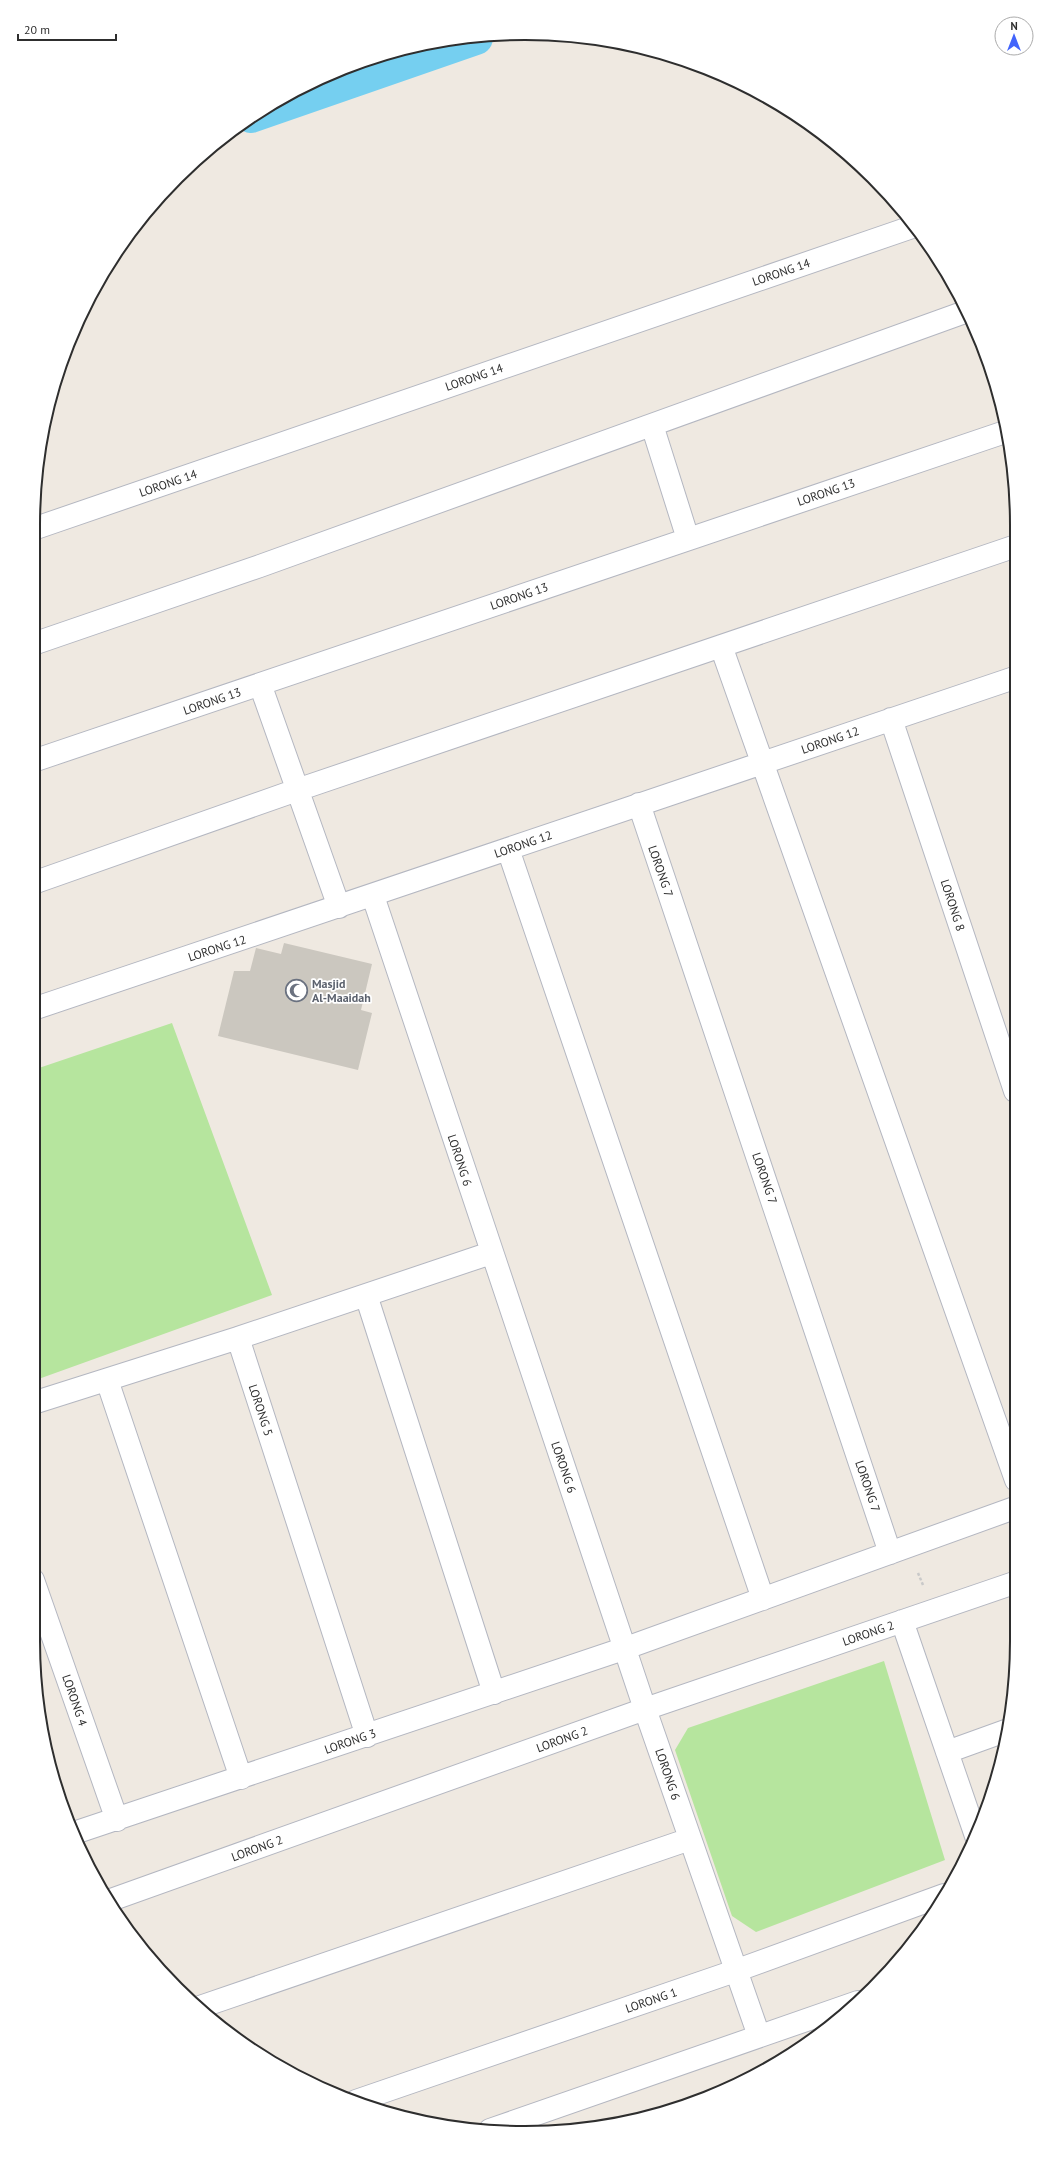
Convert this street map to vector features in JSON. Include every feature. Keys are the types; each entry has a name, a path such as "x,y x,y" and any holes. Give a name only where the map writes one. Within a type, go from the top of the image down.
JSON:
{"street":[{"name":"LORONG 14","path":"40,527 909,228"},
{"path":"40,642 267,563 961,313"},
{"path":"652,425 688,539"},
{"name":"LORONG 13","path":"40,759 1001,433"},
{"path":"40,880 297,790 1010,549"},
{"path":"721,646 1010,1463"},
{"name":"LORONG 12","path":"40,1007 373,896 639,804 1010,679"},
{"path":"260,684 339,907"},
{"name":"LORONG 8","path":"891,719 1010,1072"},
{"name":"LORONG 7","path":"639,804 899,1550"},
{"path":"508,849 763,1599"},
{"name":"LORONG 6","path":"373,896 491,1253 626,1648 645,1709 735,1971 759,2036"},
{"path":"40,1401 238,1338 491,1253"},
{"path":"366,1295 494,1693"},
{"name":"LORONG 5","path":"238,1338 367,1736"},
{"path":"107,1380 241,1778"},
{"name":"LORONG 3","path":"79,1831 626,1648 1010,1509"},
{"name":"LORONG 2","path":"115,1899 645,1709 1010,1584"},
{"name":"LORONG 4","path":"40,1600 117,1820"},
{"path":"902,1621 973,1827"},
{"path":"947,1752 1002,1732"},
{"path":"205,2006 690,1839"},
{"name":"LORONG 1","path":"364,2098 735,1971 936,1898"},
{"path":"503,2125 844,2007"}],"path":[{"path":"899,1550 932,1611"}],"green space":[{"path":"172,1023 272,1295 40,1378 40,1068"},
{"path":"884,1661 945,1860 756,1932 732,1916 675,1750 688,1728"}],"building":[{"name":"Masjid Al-Maaidah","path":"284,943 372,964 361,1010 372,1013 358,1070 218,1036 234,971 250,971 256,948 281,954"}],"waterway":[{"path":"283,105 456,45"}],"place":[{"name":"Masjid Al-Maaidah","path":"297,990"}]}
